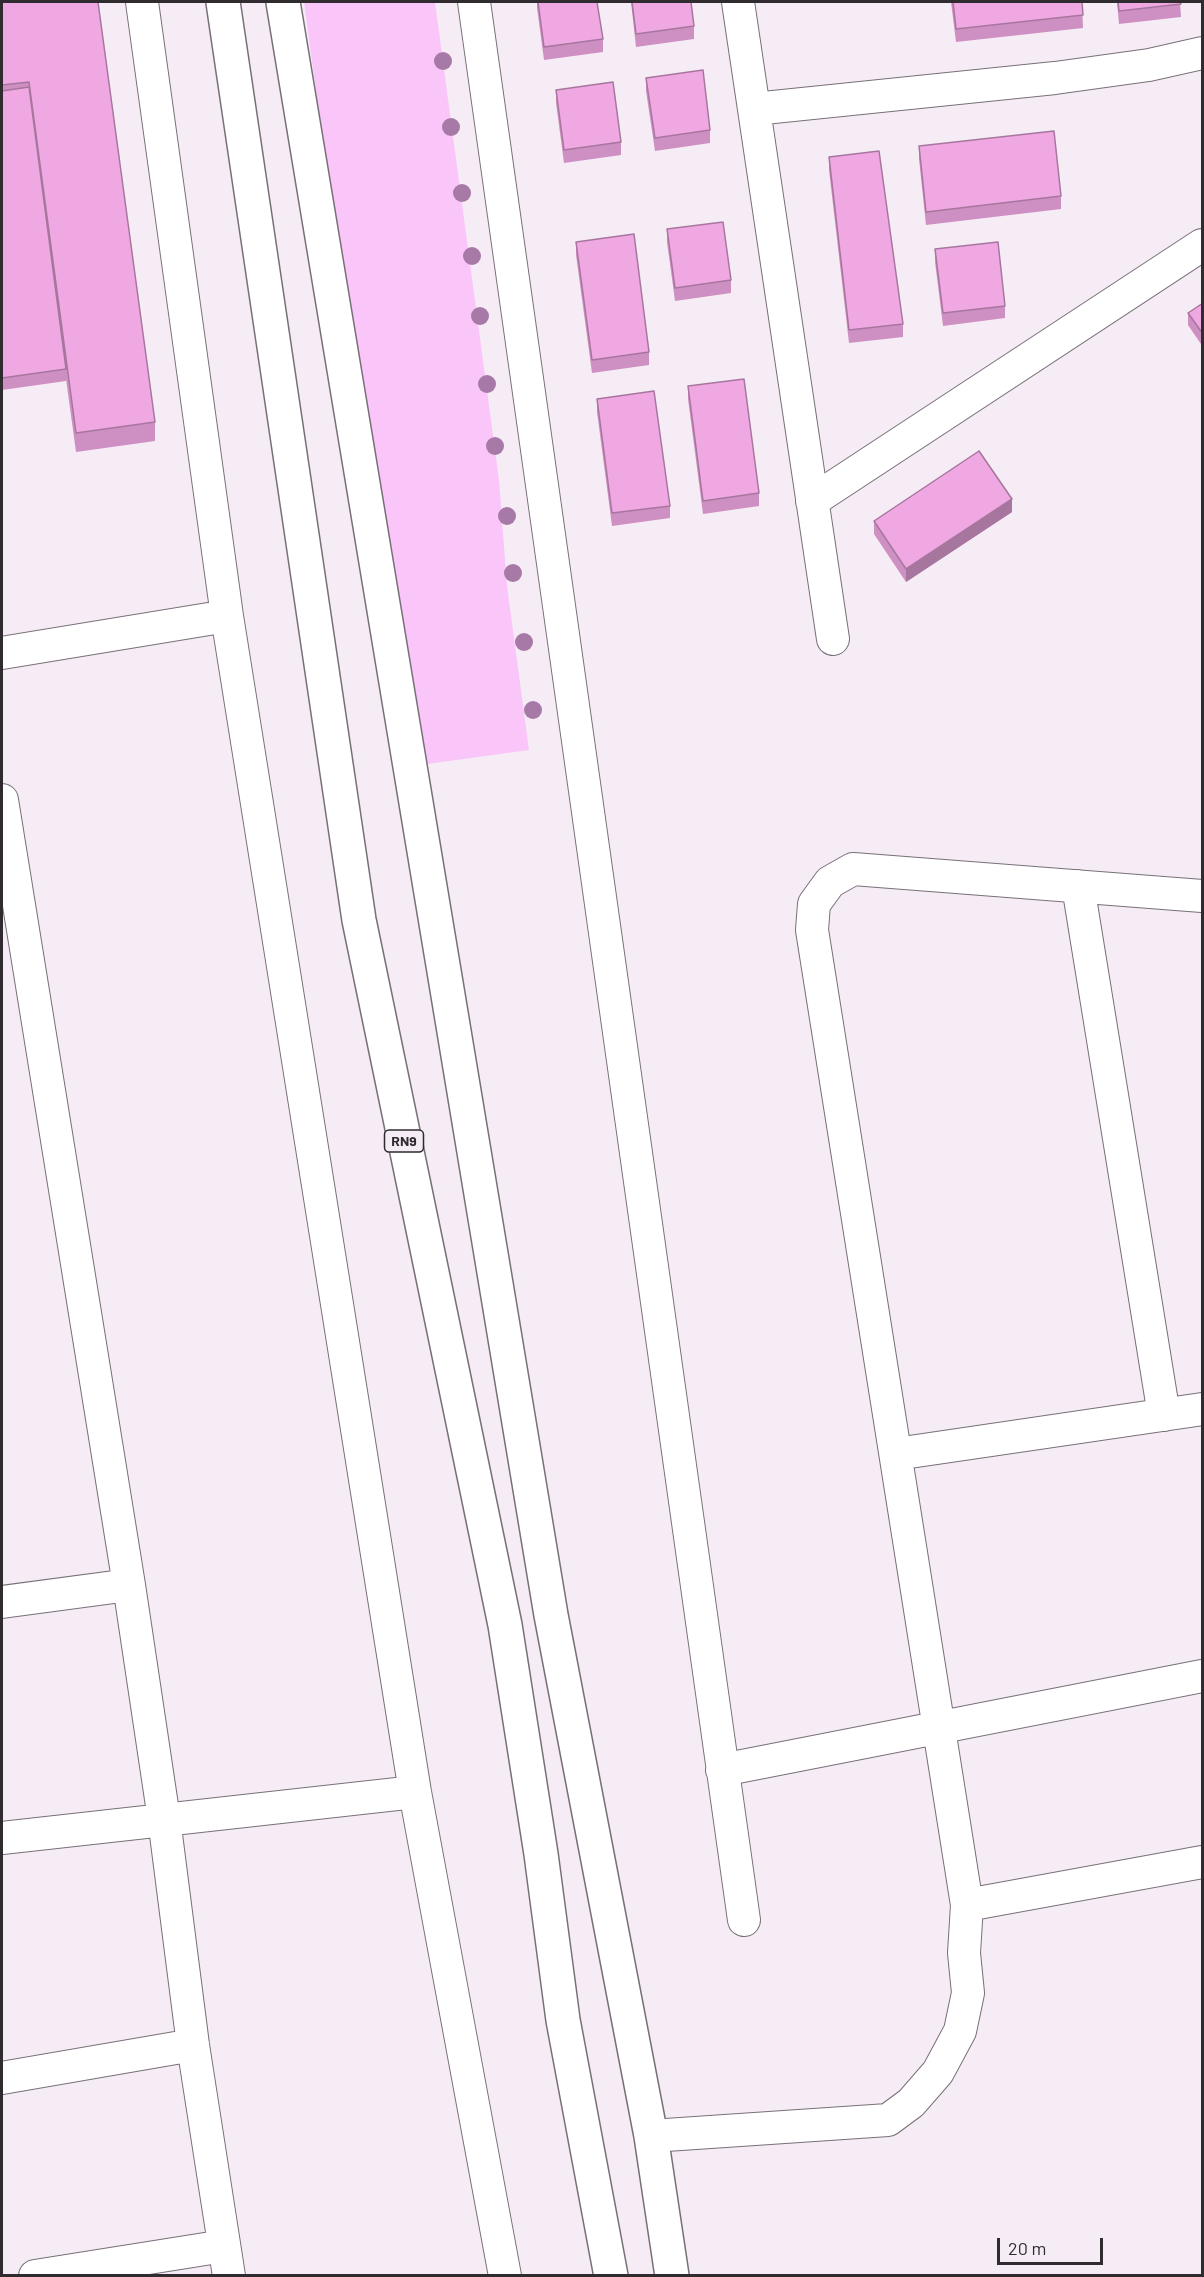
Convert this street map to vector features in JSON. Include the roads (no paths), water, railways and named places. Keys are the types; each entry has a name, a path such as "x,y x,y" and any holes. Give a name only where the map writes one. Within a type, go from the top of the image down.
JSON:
{"highway":[{"name":"RN9","path":"223,2 359,920 505,1625 541,1854 563,2020 611,2276"},
{"path":"283,2 551,1615 651,2136 672,2276"}],"street":[{"path":"142,2 227,616 416,1792 504,2276"},
{"path":"474,2 744,1920"},
{"path":"738,2 832,639"},
{"path":"754,109 1055,78 1149,65 1203,52"},
{"path":"812,501 1203,245"},
{"path":"2,654 227,616"},
{"path":"2,800 129,1585 164,1819 193,2044 226,2261 35,2276"},
{"path":"651,2136 888,2120 911,2103 938,2072 960,2031 968,1994 964,1953 967,1905 812,930 814,904 830,882 854,869 1203,896"},
{"path":"1078,886 1164,1415"},
{"path":"896,1454 1203,1409"},
{"path":"2,1602 129,1585"},
{"path":"722,1770 1203,1676"},
{"path":"2,1838 416,1792"},
{"path":"967,1905 1203,1862"},
{"path":"2,2078 193,2044"}]}
